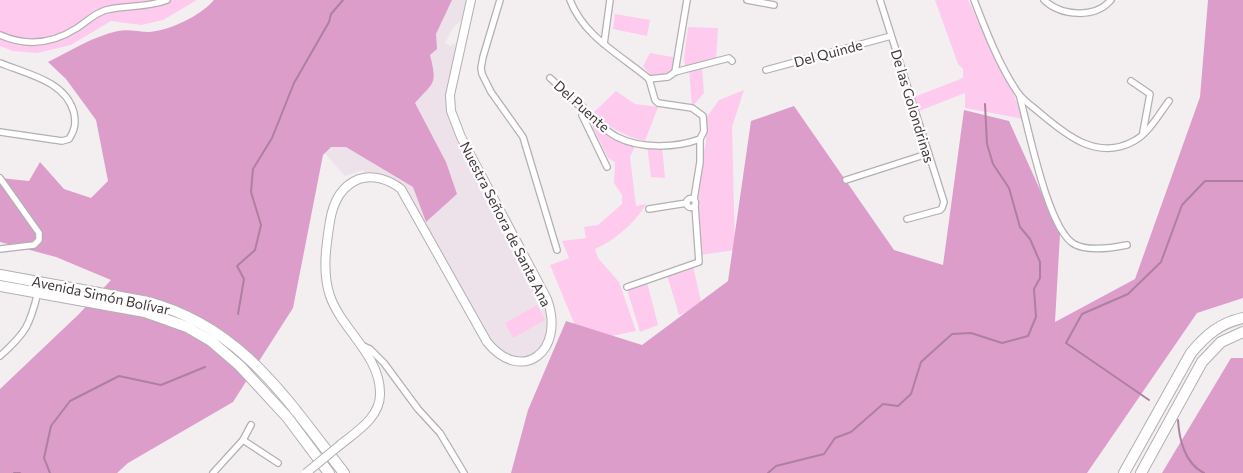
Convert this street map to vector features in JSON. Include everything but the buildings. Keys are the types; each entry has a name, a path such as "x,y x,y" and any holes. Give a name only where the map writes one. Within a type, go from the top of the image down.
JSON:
{"highway":[{"name":"Avenida Simón Bolívar","path":"0,275 148,302 168,308 200,322 232,343 264,373 291,403 344,473"},
{"name":"Avenida Simón Bolívar","path":"0,286 165,318 188,327 211,341 240,366 287,417 330,473"},
{"path":"1124,473 1191,352 1205,336 1219,327 1243,318"},
{"path":"1141,473 1202,362 1221,342 1243,332"}],"street":[{"path":"0,35 26,42 48,42 62,37 106,10 154,5 167,0"},
{"name":"Nuestra Señora de Santa Ana","path":"306,473 374,415 380,396 379,380 362,345 331,298 325,270 330,224 336,201 350,183 370,177 381,178 397,186 405,194 487,342 494,351 509,359 529,360 544,351 552,336 553,319 547,299 460,137 451,111 453,77 471,0"},
{"path":"500,0 481,68 491,92 523,137 556,250"},
{"path":"570,0 583,23 604,44 649,79 655,100 658,103 692,108 703,116 704,131 700,139 700,162 694,199 699,262 627,287"},
{"path":"604,44 610,0"},
{"path":"676,72 686,0"},
{"path":"747,0 774,5"},
{"name":"De las Golondrinas","path":"880,0 927,154 944,202 940,210 907,219"},
{"path":"974,0 1004,69 1019,94 1037,171 1064,233 1073,244 1088,248 1127,245"},
{"path":"1044,0 1066,12 1078,14 1097,10 1111,0"},
{"name":"Del Quinde","path":"766,70 891,36"},
{"path":"649,79 668,77 676,72 730,58 732,61"},
{"path":"0,63 62,90 71,103 75,125 70,139 62,141 0,132"},
{"name":"Del Puente","path":"550,78 617,137 659,146 700,139"},
{"path":"1131,81 1150,94 1143,134"},
{"path":"1019,94 1068,136 1087,145 1112,149 1125,146 1143,134 1169,101"},
{"path":"583,107 582,115 607,167"},
{"path":"846,180 927,154"},
{"path":"0,178 38,233 40,240 34,245 0,249"},
{"path":"649,209 687,203 689,199 694,199"},
{"path":"687,203 690,208 695,206"},
{"path":"0,356 28,328 38,292"},
{"path":"362,345 370,349 384,363 418,409 440,433 464,473"},
{"path":"213,473 242,440 252,425"},
{"path":"242,440 278,463"}],"shaded area":[{"path":"0,0 197,0 163,20 141,25 111,21 71,45 37,53 13,51 0,46"},
{"path":"214,0 452,0 436,34 437,49 430,55 434,78 430,87 415,103 446,162 457,194 426,222 413,187 346,147 331,147 323,155 293,308 233,402 128,463 117,473 0,473 0,389 79,314 111,280 56,257 0,242 0,178 29,181 40,162 64,189 91,198 108,181 96,120 66,79 48,62 82,44 109,33 126,30 158,31 176,25 193,17"},
{"path":"357,0 468,0 464,18 453,28 445,43 451,46 454,43 457,46 447,95 448,112 467,157 495,209 495,218 503,232 511,240 548,310 549,335 539,351 534,354 523,357 509,356 502,353 490,341 390,178 382,175 367,174 363,170 345,176 321,149"},
{"path":"935,0 968,0 1014,95 1023,119 965,108 965,93 919,111 914,97 963,78 963,69 958,64"},
{"path":"1208,0 1243,0 1243,298 1197,313 1087,473 511,473 528,410 566,321 642,345 728,281 751,121 794,106 894,250 943,265 964,110 1009,121 1060,234 1055,322 1135,279 1200,97"},
{"path":"615,14 650,20 647,36 613,29"},
{"path":"688,27 718,28 716,59 685,67 684,58"},
{"path":"650,53 678,58 679,69 653,78 643,66"},
{"path":"702,66 704,93 692,107 689,69"},
{"path":"744,90 732,127 735,250 700,255 699,197 695,198 706,141 706,118 719,100"},
{"path":"616,91 635,104 658,107 645,141 618,131 593,113"},
{"path":"588,117 635,146 630,157 636,206 646,204 624,230 610,241 595,249 598,258 619,282 636,331 582,342 550,265 569,258 562,241 586,238 584,227 598,225 622,204 622,195 614,183 615,162 608,158"},
{"path":"647,145 662,146 665,178 651,177"},
{"path":"693,266 702,306 679,315 667,275"},
{"path":"647,282 658,325 640,332 628,293 629,288"},
{"path":"537,305 545,320 513,338 505,323"},
{"path":"1231,358 1243,358 1243,473 1162,473"}],"waterway":[{"path":"238,314 244,279 237,266 255,250 261,225 251,192 253,169 272,138 294,83 329,22 331,14 343,0"},
{"path":"768,473 776,466 824,454 835,438 851,432 883,404 898,406 911,394 921,362 952,334 971,333 1002,343 1028,336 1036,317 1034,289 1040,278 1040,262 1030,239 1020,227 1009,188 993,164 987,144 985,104"},
{"path":"1149,400 1066,343 1082,314 1128,294 1161,262 1182,205 1205,181 1243,181"},
{"path":"50,473 44,458 51,426 70,401 119,376 161,385 205,367"},
{"path":"1178,420 1184,450 1192,464 1204,473"},
{"path":"14,473 20,473"}]}
